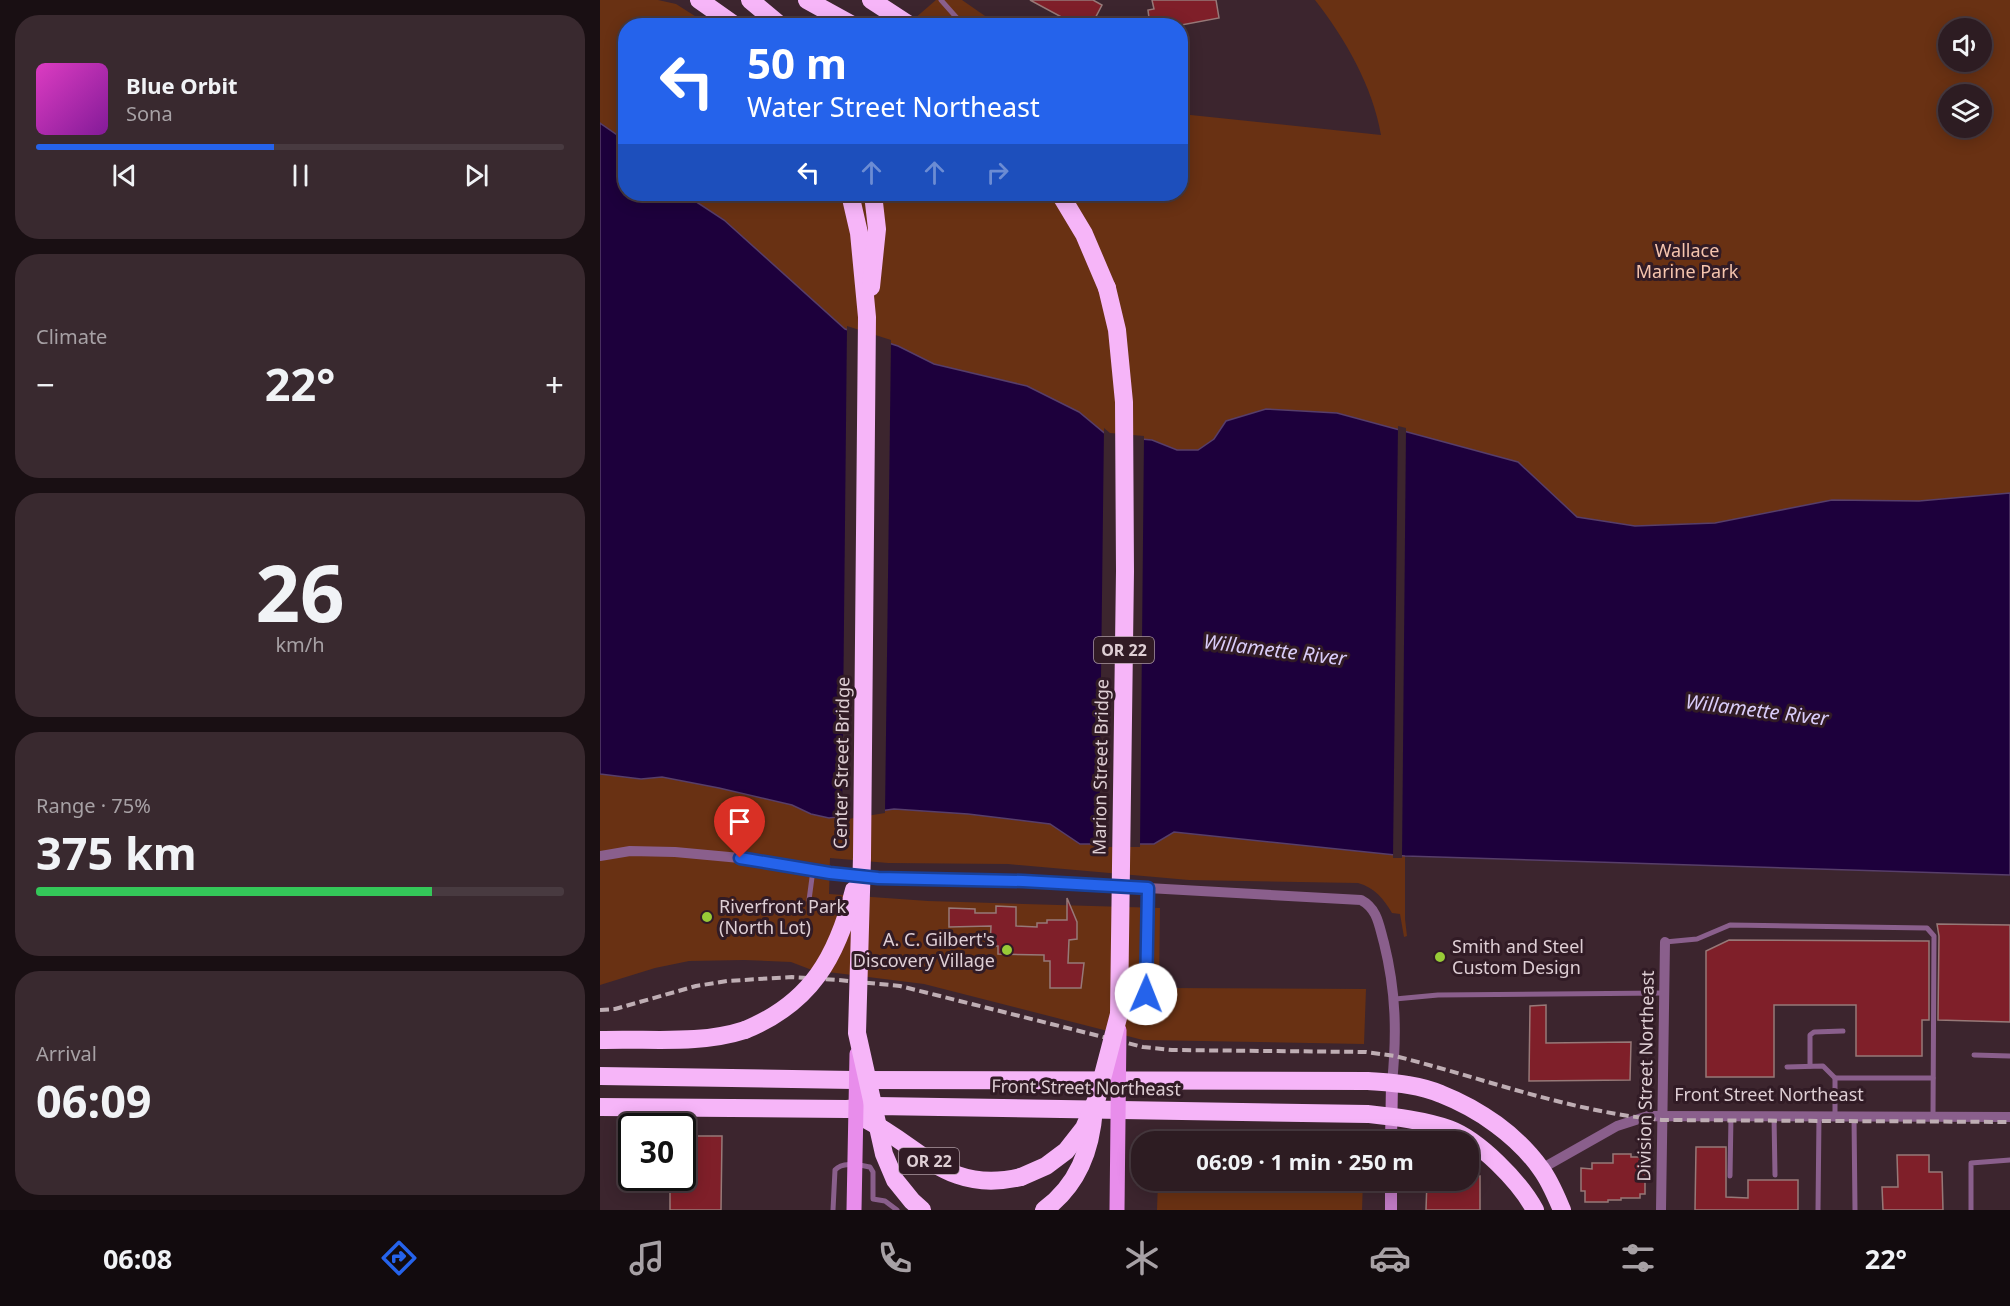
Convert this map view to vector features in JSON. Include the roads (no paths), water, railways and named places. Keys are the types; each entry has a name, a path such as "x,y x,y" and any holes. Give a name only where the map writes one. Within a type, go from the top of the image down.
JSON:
{"highway":[{"path":"699,0 725,18"},
{"path":"750,0 771,18"},
{"path":"807,0 840,18"},
{"path":"871,0 899,18"},
{"name":"Center Street Bridge","path":"852,201 859,233 867,317"},
{"name":"Center Street Bridge","path":"857,1033 862,857 867,317 877,229 874,201"},
{"name":"Marion Street Bridge","path":"1064,201 1084,234 1107,288 1117,330 1123,372 1125,570 1119,1014"},
{"path":"600,1040 699,1039 729,1035 745,1030 781,1011 802,994 823,971 848,915 862,857"},
{"name":"OR 22","path":"847,1109 890,1133 950,1173 985,1182 1021,1177 1036,1172 1058,1158 1071,1146 1084,1128 1097,1098 1119,1014"},
{"path":"857,1033 884,1154 895,1180 922,1210"},
{"name":"Front Street Northeast","path":"600,1076 1407,1084 1441,1093 1475,1111 1511,1137 1541,1169 1562,1210"},
{"name":"Front Street Northeast","path":"600,1107 847,1109 877,1106 1368,1114 1433,1124 1452,1130 1514,1178 1535,1210"},
{"path":"1044,1210 1064,1193 1083,1164 1090,1143 1094,1109"},
{"path":"1497,1163 1515,1163 1541,1169"}],"main road":[{"name":"Marion Street Bridge","path":"1117,1210 1119,1014"},
{"name":"Center Street Bridge","path":"854,1210 857,1033"}],"street":[{"path":"600,856 630,851 675,852 740,858 878,878 1023,881 1355,899 1368,904 1376,914 1395,999 1391,1131"},
{"path":"1143,1008 1146,1000 1148,888"},
{"name":"Division Street Northeast","path":"1661,1210 1665,942"},
{"name":"Front Street Northeast","path":"1541,1169 1617,1126 1639,1118 1662,1116 2010,1117"},
{"path":"1391,1191 1391,1210"}],"lane":[{"path":"940,0 957,18"},
{"path":"809,900 813,870"},
{"path":"1665,942 1696,939 1730,925 1927,928 1934,936 1933,1117"},
{"path":"1395,999 1438,995 1664,993"},
{"path":"1810,1066 1810,1035 1815,1032 1843,1031"},
{"path":"1974,1055 2010,1056"},
{"path":"1787,1066 1823,1066 1835,1078 1933,1078"},
{"path":"1835,1078 1835,1116"},
{"path":"1730,1176 1731,1116"},
{"path":"1774,1116 1775,1175"},
{"path":"1818,1210 1819,1116"},
{"path":"1854,1116 1855,1210"},
{"path":"1971,1210 1971,1163 2010,1160"},
{"path":"833,1210 834,1177 837,1167 843,1165 870,1167 873,1173 873,1199 885,1201 897,1210"}],"water":[{"name":"Willamette River","path":"600,123 618,136 618,201 695,201 724,220 845,329 898,346 934,364 1027,386 1079,412 1108,436 1152,440 1177,450 1198,450 1214,439 1226,421 1266,409 1337,413 1518,462 1577,517 1635,526 1715,523 1832,500 1919,501 2010,493 2010,875 1405,856 1174,832 1154,844 1080,844 1050,824 968,814 894,809 829,818 811,814 792,805 662,777 641,779 600,774"}],"railway":[{"path":"600,1010 615,1009 696,986 727,981 792,977 839,980 900,986 1143,1047 1172,1050 1366,1052 1395,1056 1561,1102 1628,1116 1662,1120 2010,1122"}],"place":[{"name":"Riverfront Park (North Lot)","path":"707,917"},
{"name":"A. C. Gilbert's Discovery Village","path":"1007,950"},
{"name":"Smith and Steel Custom Design","path":"1440,957"}],"park label":[{"name":"Wallace Marine Park","path":"1687,261"}]}
